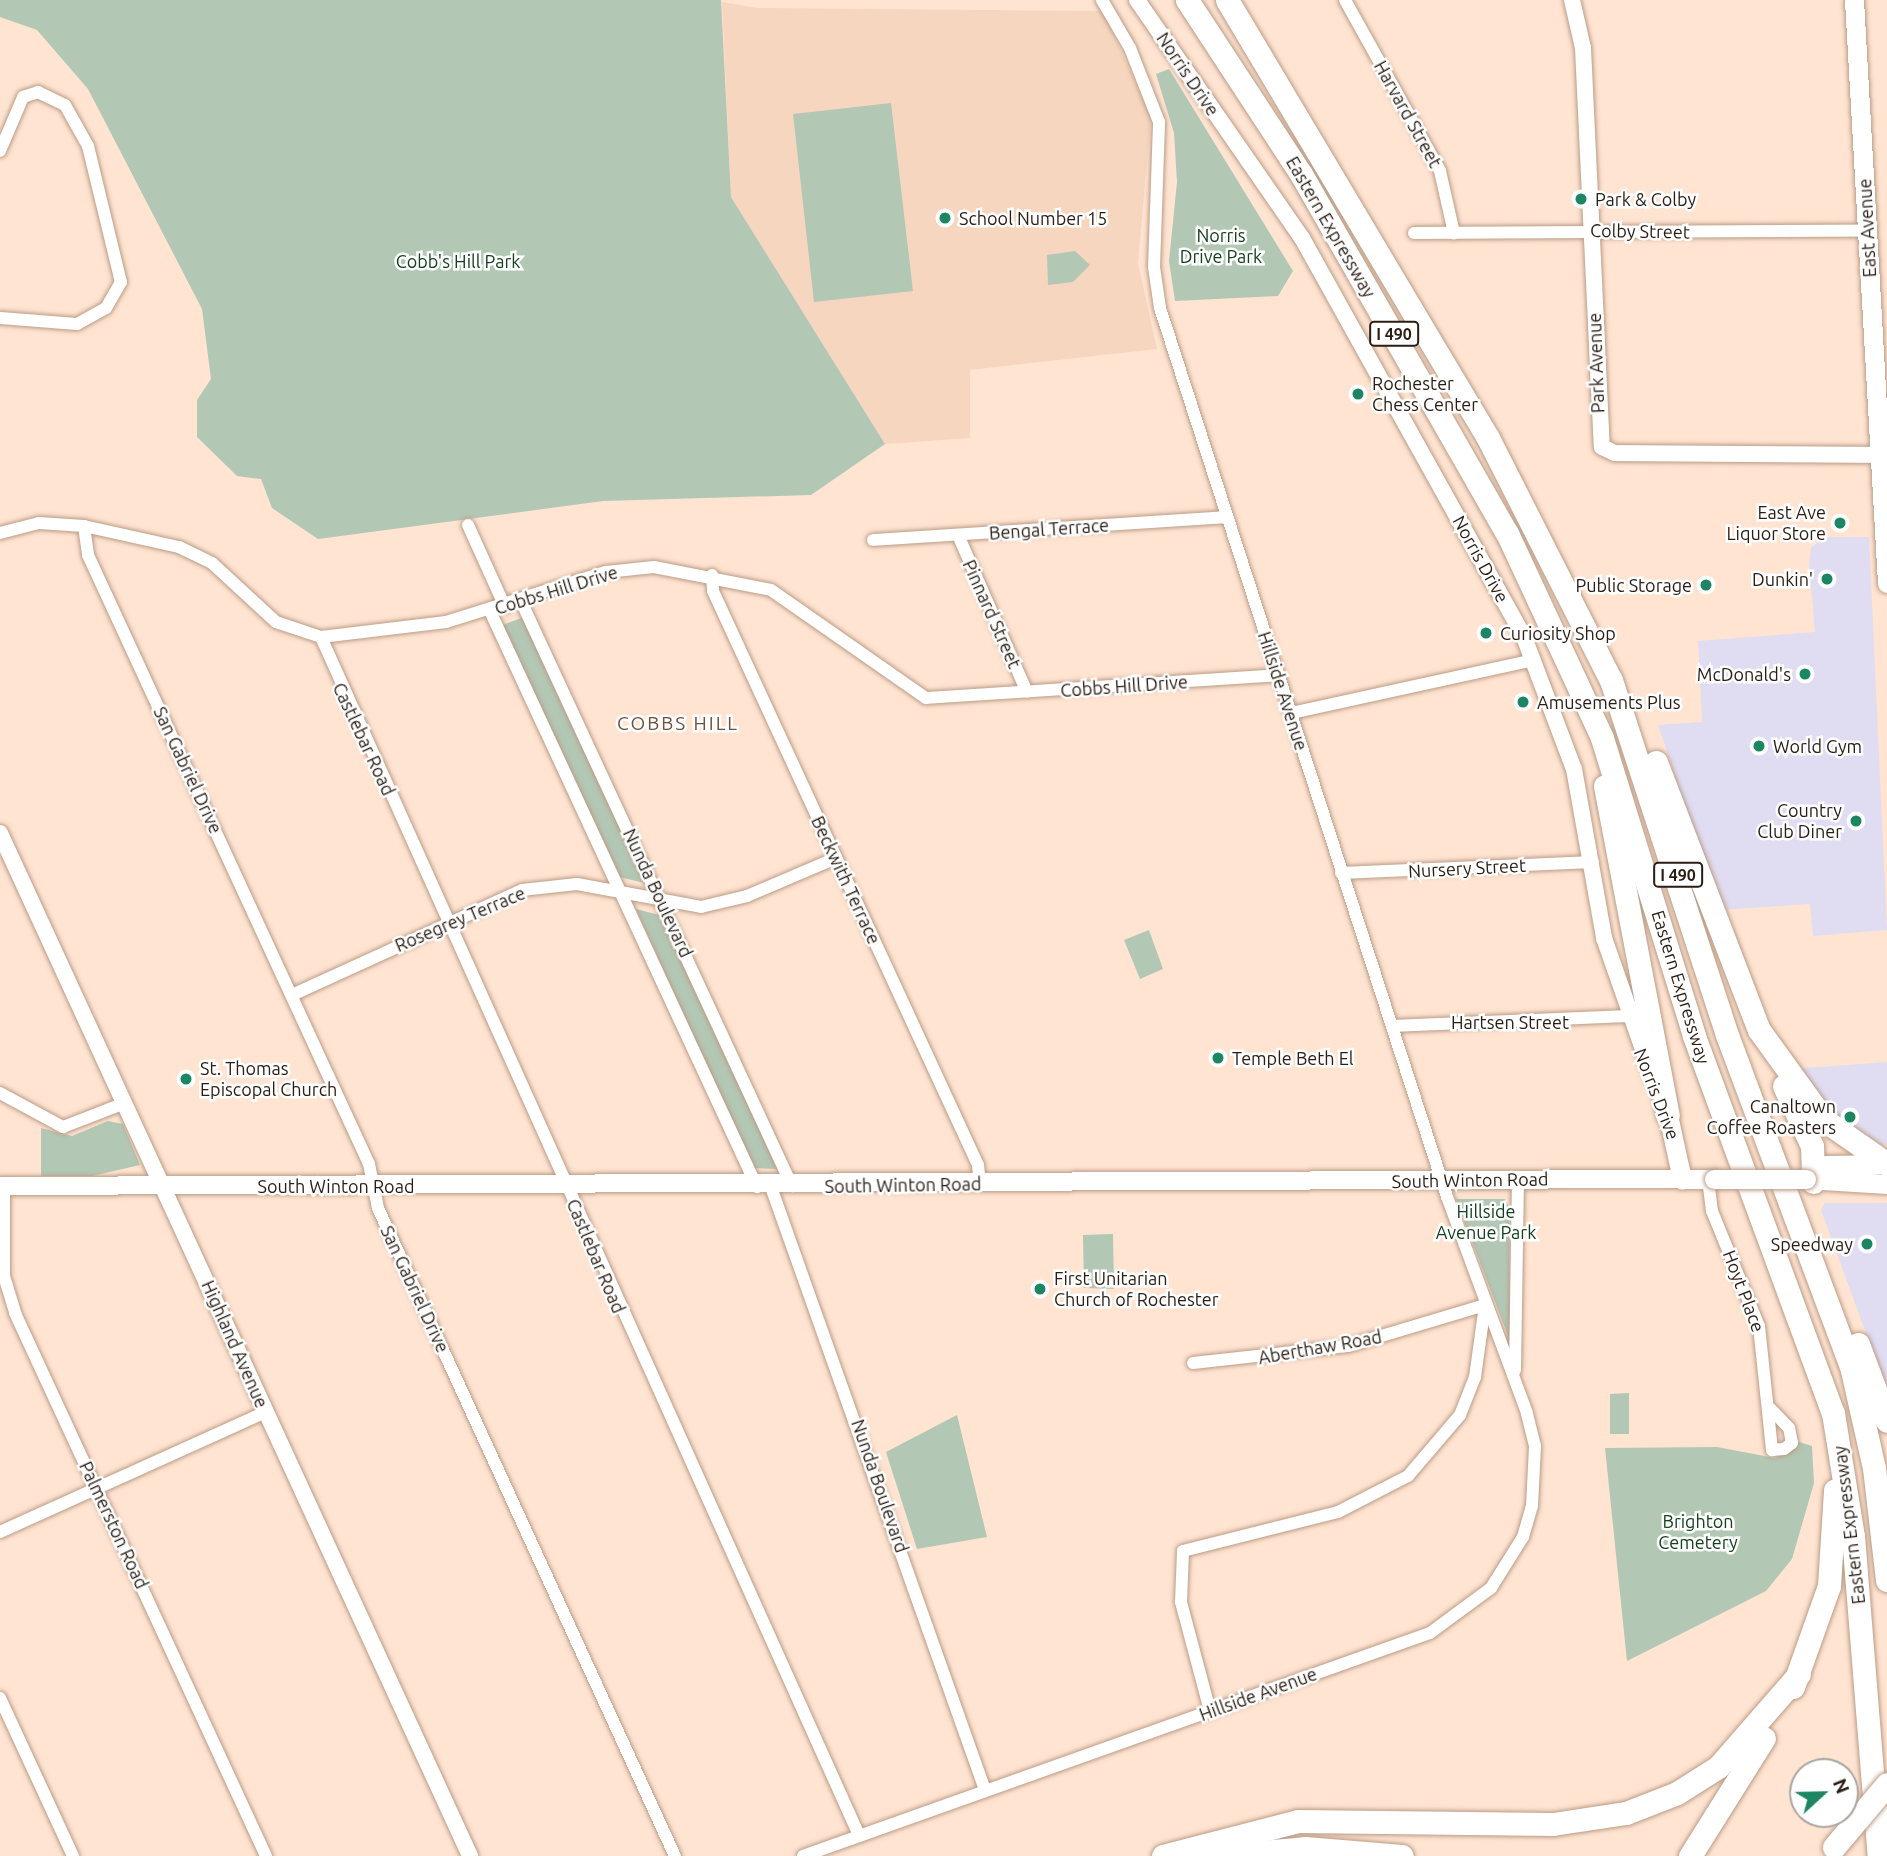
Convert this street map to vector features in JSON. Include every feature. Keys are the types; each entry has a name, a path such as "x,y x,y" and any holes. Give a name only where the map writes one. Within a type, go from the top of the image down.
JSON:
{"highway":[{"name":"Eastern Expressway","path":"1187,0 1344,246 1517,551 1579,681 1623,797 1704,1066 1815,1352 1851,1515 1879,1856"},
{"name":"Eastern Expressway","path":"1227,0 1388,263 1586,622 1648,777 1727,1035 1802,1228 1862,1407 1887,1580"},
{"path":"1586,622 1672,799 1754,1022 1810,1142 1811,1177"},
{"path":"1579,681 1617,835 1668,1115"},
{"path":"1754,1022 1819,1114 1887,1164"},
{"path":"1802,1228 1887,1422"},
{"path":"1690,1856 1799,1674 1826,1602 1835,1539 1833,1456 1815,1352"},
{"path":"1163,1856 1298,1821 1553,1824 1626,1813 1677,1793 1718,1766 1799,1674"},
{"path":"1828,1851 1887,1784"},
{"path":"1216,1856 1315,1848 1402,1856"}],"main road":[{"name":"East Avenue","path":"1854,0 1887,571"},
{"name":"Norris Drive","path":"1668,1115 1682,1179"},
{"name":"South Winton Road","path":"1811,1177 1830,1164 1887,1164"},
{"name":"South Winton Road","path":"2,1186 764,1187 1811,1177 1887,1184"}],"street":[{"name":"Hillside Avenue","path":"803,1856 984,1787 1430,1633 1491,1588 1523,1536 1536,1478 1535,1446 1515,1377 1485,1305 1442,1180 1226,517 1155,284 1159,122 1135,59 1102,0"},
{"name":"Norris Drive","path":"1137,0 1302,237 1534,660 1574,769 1593,862 1604,938 1628,1016 1668,1115"},
{"name":"Harvard Street","path":"1345,0 1440,171 1454,233"},
{"name":"Park Avenue","path":"1572,0 1583,48 1604,449 1880,455"},
{"path":"0,151 23,97 38,92 65,105 88,146 121,282 106,308 77,324 0,318"},
{"name":"Colby Street","path":"1414,233 1591,230 1867,232"},
{"name":"Bengal Terrace","path":"873,540 1226,517"},
{"name":"Cobbs Hill Drive","path":"0,533 39,523 84,526 197,555 276,622 321,637 383,634 490,611 631,568 712,575 786,598 918,695 1027,692 1279,675"},
{"path":"468,525 505,607"},
{"name":"San Gabriel Drive","path":"84,526 88,555 292,995 373,1186 378,1208 675,1856"},
{"name":"Pinnard Street","path":"958,535 1027,692"},
{"name":"Beckwith Terrace","path":"712,575 713,591 978,1165 980,1184"},
{"name":"Nunda Boulevard","path":"521,601 792,1186"},
{"name":"Nunda Boulevard","path":"490,611 621,894 764,1187 984,1787"},
{"name":"Castlebar Road","path":"321,637 859,1835"},
{"path":"1292,713 1534,660"},
{"name":"Highland Avenue","path":"0,833 470,1856"},
{"name":"Rosegrey Terrace","path":"292,995 448,922 548,884 621,894 663,904 730,902 836,858"},
{"name":"Nursery Street","path":"1341,873 1593,862"},
{"name":"Hartsen Street","path":"1392,1026 1628,1016"},
{"path":"0,1093 63,1128 125,1103"},
{"name":"Hoyt Place","path":"1711,1179 1714,1216 1759,1326 1768,1406"},
{"name":"Hillside Avenue","path":"1515,1377 1518,1180"},
{"name":"Palmerston Road","path":"2,1186 8,1293 266,1856"},
{"path":"1210,1711 1181,1602 1179,1566 1187,1547 1308,1522 1408,1476 1460,1415 1475,1377 1485,1305"},
{"name":"Aberthaw Road","path":"1193,1363 1348,1346 1485,1305"},
{"path":"0,1532 266,1412"},
{"path":"0,1698 73,1856"}],"shaded area":[{"name":"School Number 15","path":"722,2 757,8 1103,11 1151,117 1138,263 1157,349 970,370 970,438 885,444 731,197"},
{"path":"1824,537 1869,537 1887,930 1813,936 1810,904 1720,910 1658,725 1702,722 1698,641 1815,632 1809,564 1811,548"},
{"path":"1887,1062 1887,1144 1867,1146 1792,1069"},
{"path":"1825,1203 1887,1203 1887,1391 1821,1210"}],"green space":[{"name":"Cobb's Hill Park","path":"0,0 721,0 731,197 885,444 811,495 603,501 318,539 272,508 261,479 237,476 197,437 197,400 211,379 202,309 88,89 37,30 0,17"},
{"name":"Norris Drive Park","path":"1169,69 1293,271 1278,296 1175,301 1169,261 1177,182 1174,133 1156,74"},
{"path":"891,103 913,291 814,302 793,114"},
{"path":"1075,251 1090,265 1073,282 1048,285 1047,255"},
{"path":"524,617 649,884 619,877 503,625"},
{"path":"636,909 663,916 777,1169 753,1168"},
{"path":"1149,930 1163,969 1140,979 1124,940"},
{"path":"108,1121 123,1124 140,1165 92,1176 41,1176 41,1128 72,1136"},
{"name":"Hillside Avenue Park","path":"1456,1199 1505,1199 1509,1207 1510,1341"},
{"path":"1113,1234 1114,1289 1084,1288 1083,1235"},
{"path":"1629,1393 1629,1434 1610,1434 1610,1394"},
{"path":"957,1415 987,1537 917,1549 886,1452"},
{"name":"Brighton Cemetery","path":"1799,1442 1812,1446 1814,1483 1792,1559 1766,1591 1627,1661 1605,1448 1717,1447 1775,1458"}],"place":[{"name":"Park & Colby","path":"1581,199"},
{"name":"School Number 15","path":"945,218"},
{"name":"Rochester Chess Center","path":"1358,394"},
{"name":"East Ave Liquor Store","path":"1840,523"},
{"name":"Dunkin'","path":"1827,579"},
{"name":"Public Storage","path":"1706,585"},
{"name":"Curiosity Shop","path":"1486,633"},
{"name":"McDonald's","path":"1805,674"},
{"name":"Amusements Plus","path":"1523,702"},
{"name":"World Gym","path":"1759,746"},
{"name":"Country Club Diner","path":"1856,821"},
{"name":"Temple Beth El","path":"1218,1058"},
{"name":"St. Thomas Episcopal Church","path":"186,1079"},
{"name":"Canaltown Coffee Roasters","path":"1850,1117"},
{"name":"Speedway","path":"1867,1244"},
{"name":"First Unitarian Church of Rochester","path":"1040,1289"}],"district":[{"name":"COBBS HILL","path":"678,724"}]}
